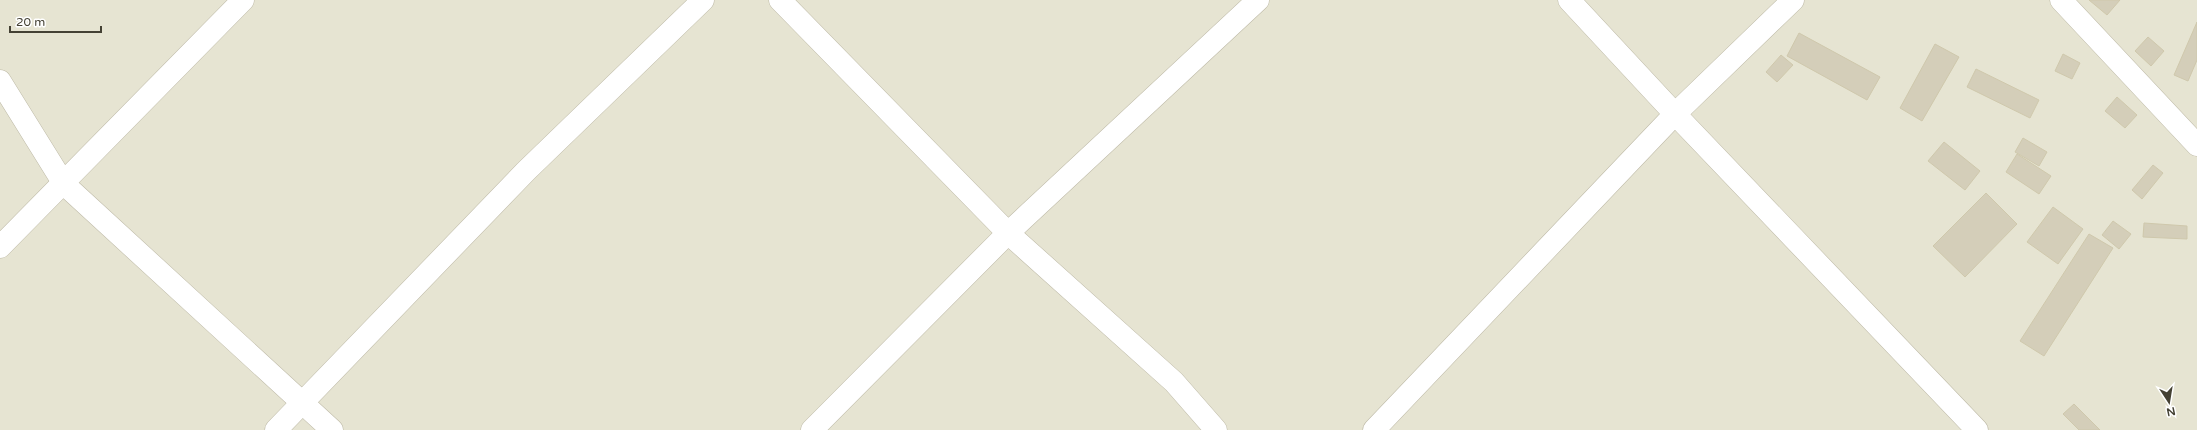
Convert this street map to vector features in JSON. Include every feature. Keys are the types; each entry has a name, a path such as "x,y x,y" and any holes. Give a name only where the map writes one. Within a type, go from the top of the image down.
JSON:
{"street":[{"path":"0,247 64,184 243,0"},
{"path":"276,430 304,403 526,171 703,0"},
{"path":"780,0 1008,233 1174,382 1216,430"},
{"path":"812,430 1008,233 1258,0"},
{"path":"1569,0 1675,114 1977,430"},
{"path":"1374,430 1675,114 1793,0"},
{"path":"2061,0 2197,145"},
{"path":"0,81 64,184 332,430"}],"shaded area":[{"path":"0,0 2197,0 2197,430 0,430"}],"building":[{"path":"2089,0 2120,0 2107,15"},
{"path":"2197,22 2197,60 2188,81 2174,75"},
{"path":"1799,33 1880,77 1867,100 1787,56"},
{"path":"2148,37 2164,51 2151,66 2135,51"},
{"path":"1935,44 1959,57 1922,121 1900,108"},
{"path":"2063,54 2080,63 2072,79 2055,71"},
{"path":"1781,55 1793,65 1777,82 1766,72"},
{"path":"1976,69 2039,100 2030,118 1967,87"},
{"path":"2117,97 2137,115 2125,128 2105,111"},
{"path":"2023,138 2047,152 2039,166 2015,152"},
{"path":"1944,142 1980,171 1965,190 1928,161"},
{"path":"2017,154 2051,176 2039,194 2006,172"},
{"path":"2153,165 2163,173 2142,199 2132,190"},
{"path":"1986,193 2017,224 1965,277 1933,246"},
{"path":"2053,207 2083,229 2058,264 2027,242"},
{"path":"2113,221 2131,234 2119,249 2102,235"},
{"path":"2144,223 2187,226 2187,239 2143,237"},
{"path":"2089,234 2113,248 2044,356 2020,341"},
{"path":"2074,404 2100,430 2079,430 2063,414"}]}
